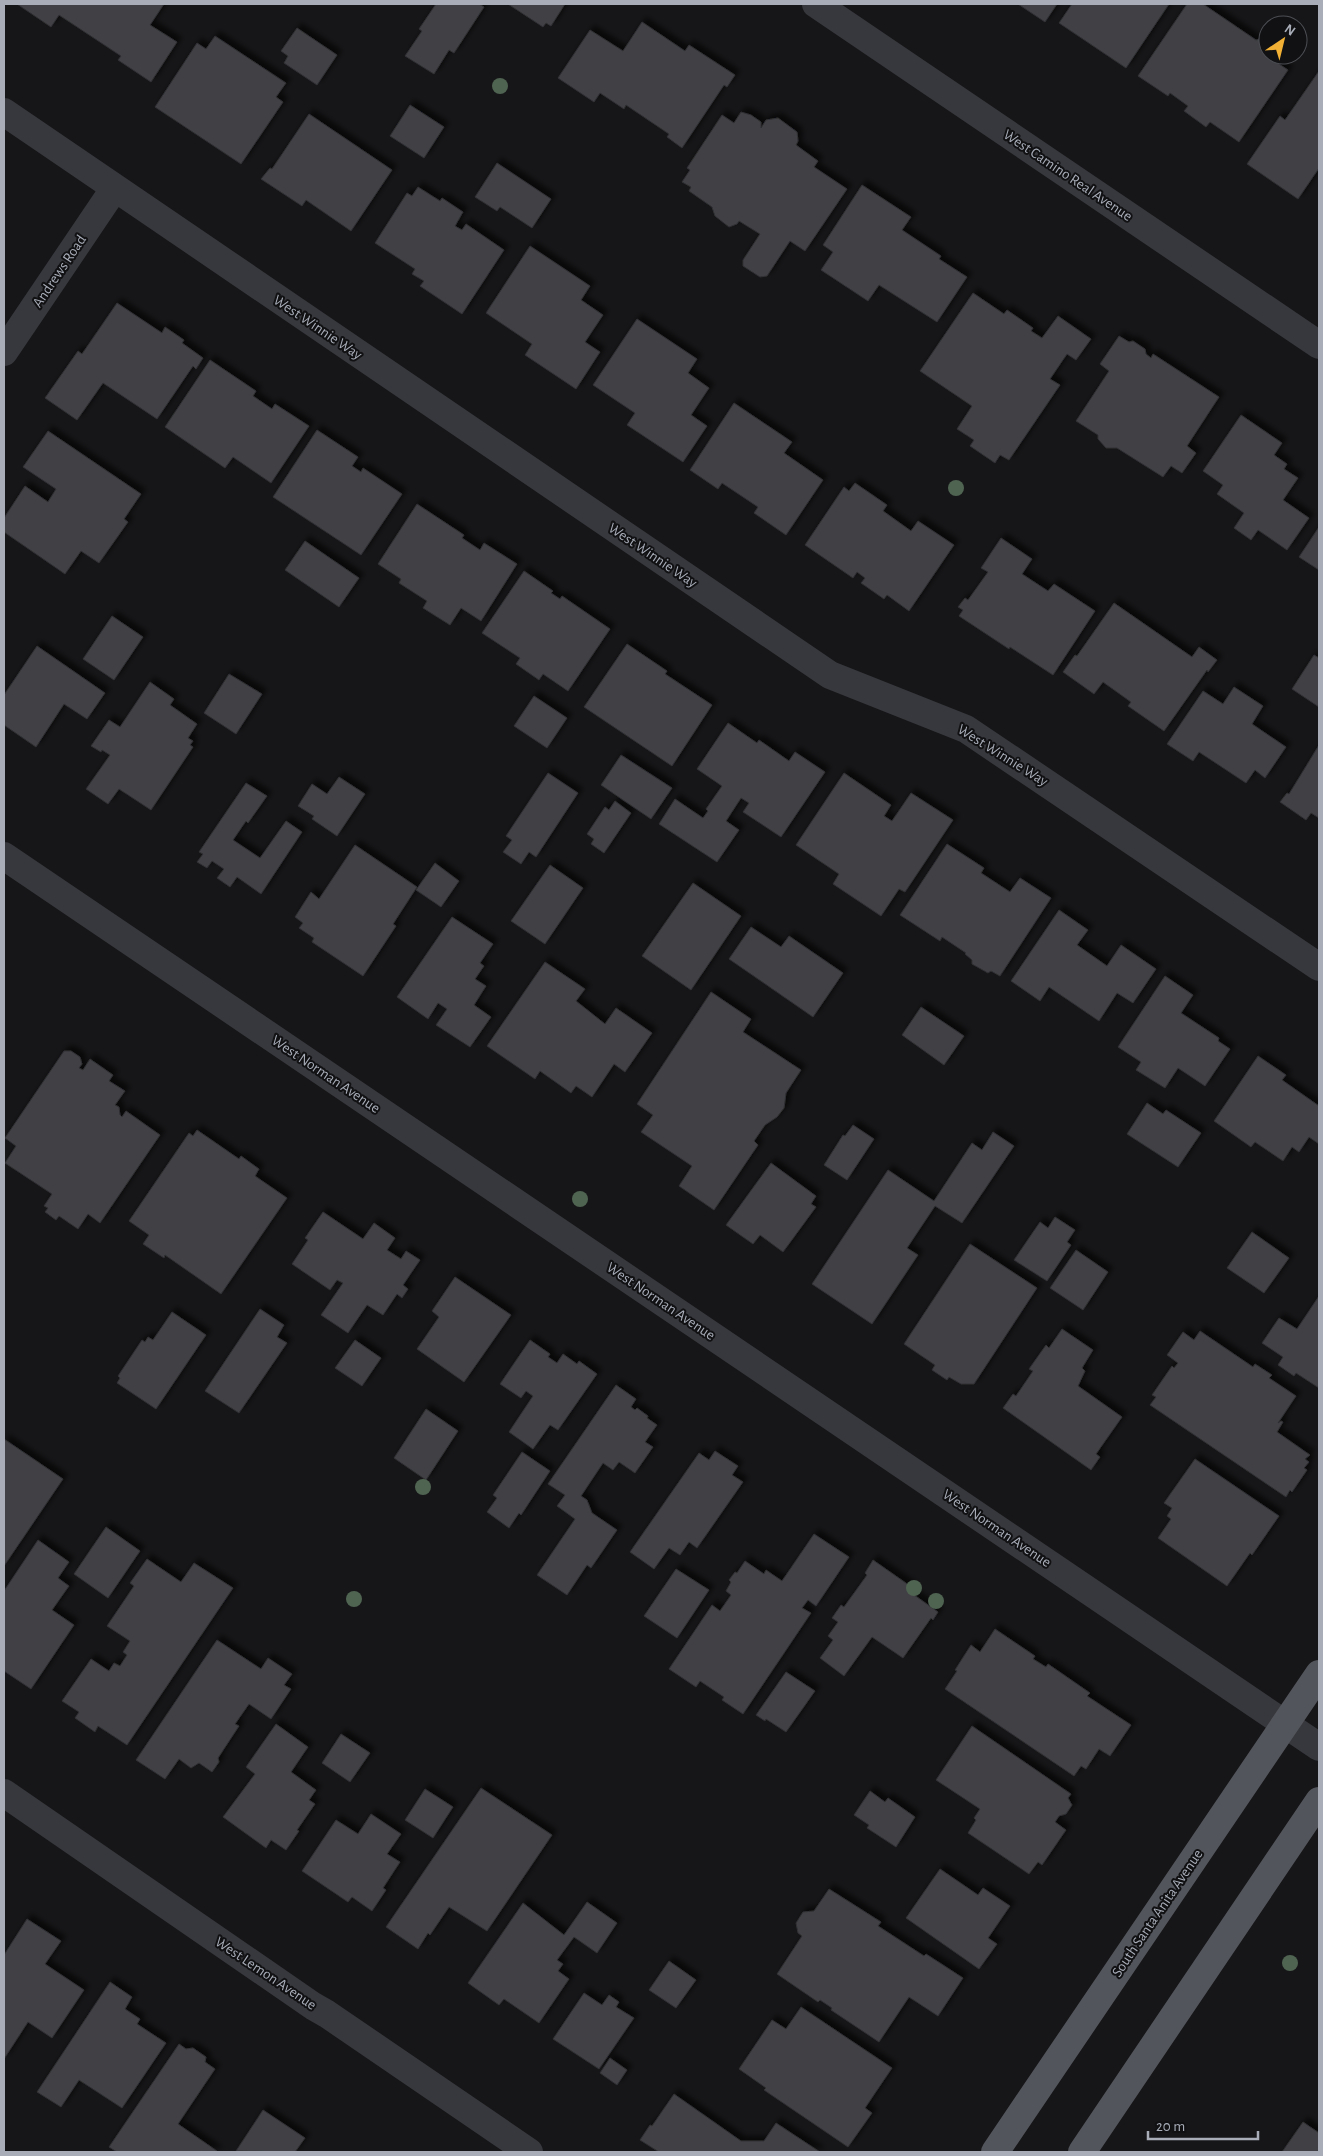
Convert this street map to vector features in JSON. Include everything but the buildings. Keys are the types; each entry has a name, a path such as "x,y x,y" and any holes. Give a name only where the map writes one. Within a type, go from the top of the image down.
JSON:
{"main road":[{"name":"South Santa Anita Avenue","path":"995,2152 1319,1674"},
{"path":"1082,2152 1319,1801"}],"street":[{"name":"West Camino Real Avenue","path":"816,4 1319,345"},
{"name":"West Winnie Way","path":"4,112 114,189 830,675 966,729 1319,967"},
{"name":"Andrews Road","path":"4,352 114,189"},
{"name":"West Norman Avenue","path":"4,856 1319,1747"},
{"name":"West Lemon Avenue","path":"4,1793 529,2152"}]}
